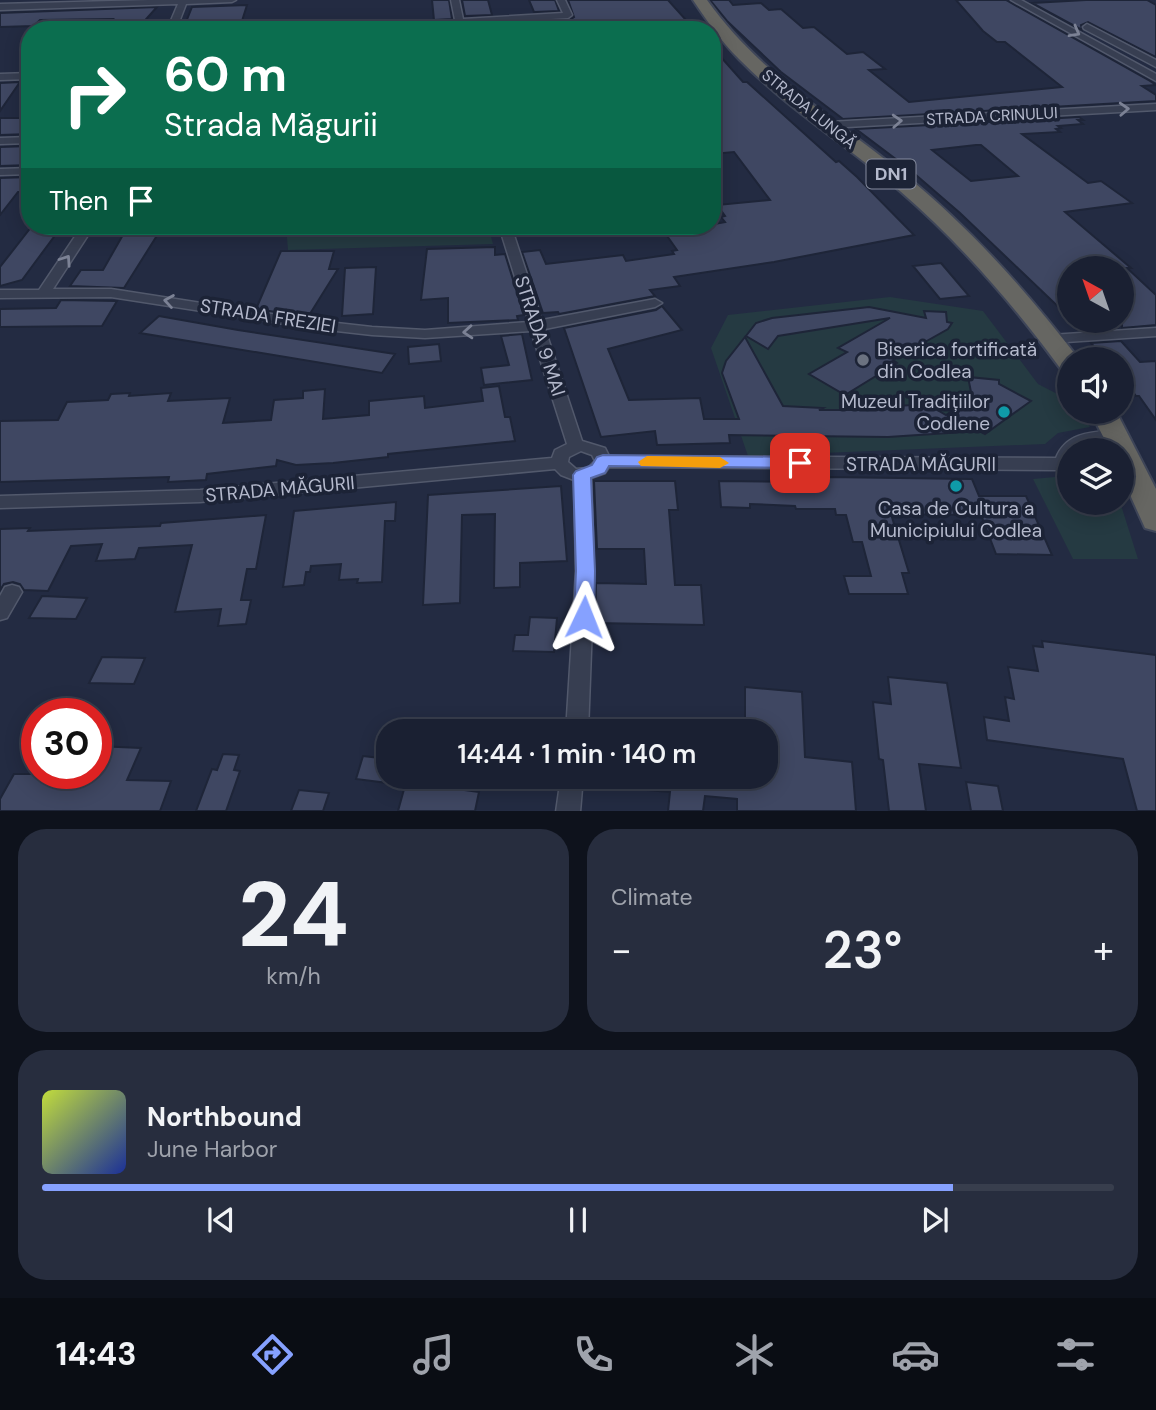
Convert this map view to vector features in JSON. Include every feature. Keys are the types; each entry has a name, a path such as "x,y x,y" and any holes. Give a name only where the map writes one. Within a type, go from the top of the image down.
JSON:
{"highway":[{"name":"STRADA LUNGĂ","path":"700,0 715,21"},
{"name":"STRADA LUNGĂ","path":"721,29 747,57 905,185 954,231 1057,347"},
{"path":"1134,491 1156,521"}],"street":[{"path":"0,7 232,0"},
{"path":"455,0 460,21"},
{"path":"510,21 568,15 561,0"},
{"path":"1015,0 1156,78"},
{"path":"1036,0 1066,16"},
{"path":"175,21 184,1"},
{"path":"1038,12 1055,10"},
{"path":"1077,21 1156,64"},
{"path":"0,77 21,76"},
{"name":"STRADA CRINULUI","path":"829,125 1156,107"},
{"path":"0,141 21,140"},
{"path":"0,172 21,171"},
{"path":"43,293 82,235"},
{"name":"STRADA 9 MAI","path":"508,235 576,447"},
{"name":"STRADA FREZIEI","path":"0,295 128,295 310,324 425,334 536,326 655,303"},
{"path":"1051,339 1156,332"},
{"path":"1088,438 1108,424"},
{"path":"576,447 594,449 603,461 599,469 582,475 565,470 559,463 561,454 576,447"},
{"name":"STRADA MĂGURII","path":"603,461 1057,466"},
{"name":"STRADA MĂGURII","path":"0,502 200,496 559,463"},
{"path":"578,719 586,571 582,475"},
{"path":"0,613 12,592"},
{"path":"568,811 571,789"}],"shaded area":[{"path":"287,235 490,235 493,244 288,250"},
{"path":"890,297 983,311 1038,384 1057,394 1057,424 1088,424 1090,427 1058,433 1045,444 748,456 711,348 728,315"},
{"path":"1057,477 1057,515 1124,515 1138,559 1073,559 1033,479"}],"building":[{"path":"432,0 449,0 452,19 434,20"},
{"path":"462,0 488,0 492,15 465,16"},
{"path":"529,0 555,0 559,11 534,12"},
{"path":"568,0 668,0 687,21 568,21 574,17"},
{"path":"710,0 729,0 733,5 761,3 769,10 781,9 803,28 814,27 847,54 863,52 885,69 869,70 909,102 1062,87 1005,42 997,42 983,31 956,0 1006,0 1156,85 1142,86 1156,95 1156,101 843,119 781,72 727,21"},
{"path":"1147,0 1156,5 1156,57 1088,22 1081,25 1082,30 1032,3"},
{"path":"247,5 242,21 186,21 192,7"},
{"path":"157,7 144,21 40,20 21,21 21,26 0,27 0,13"},
{"path":"721,57 743,82 747,82 836,162 839,161 857,177 914,235 774,262 674,277 680,286 650,290 655,296 559,314 543,313 522,252 540,250 546,264 623,255 626,261 674,254 672,251 677,250 666,235 721,235 721,223 725,222 721,217 725,216 721,205 770,200 734,152 721,153"},
{"path":"20,82 0,111 0,83"},
{"path":"1079,117 1083,120 1078,120 1083,124 1058,126 1061,128 1056,129 1060,132 1022,134 1088,183 1101,181 1132,203 1065,212 1117,256 1057,256 1057,306 960,213 909,169 856,129","holes":["981,145 1018,176 971,181 932,150"]},
{"path":"0,118 21,118 21,134 0,135"},
{"path":"21,146 21,165 0,166 0,147"},
{"path":"21,177 21,192 18,192 0,215 0,178"},
{"path":"25,235 55,235 22,280 0,286 0,267"},
{"path":"123,235 157,235 124,288 70,286 81,270 103,270"},
{"path":"495,247 495,255 505,254 524,315 517,316 518,320 448,323 448,298 421,300 427,249"},
{"path":"281,251 334,251 329,269 338,269 308,317 256,309"},
{"path":"941,263 969,296 940,299 913,266"},
{"path":"376,267 373,314 342,316 345,268"},
{"path":"1134,275 1156,295 1156,325 1134,327"},
{"path":"61,300 117,301 102,326 0,327 0,309 56,308"},
{"path":"662,306 682,330 608,349 629,400 700,398 704,419 739,419 722,373 726,361 745,337 783,406 823,408 819,410 870,410 867,408 927,404 946,415 972,397 968,377 999,380 999,384 1031,401 985,434 979,431 888,437 729,435 730,443 657,445 655,431 601,437 564,328 656,310"},
{"path":"869,307 926,318 924,311 946,312 947,322 952,323 948,329 893,360 897,363 845,395 809,374 847,352 838,348 890,318 778,336 768,349 746,336 756,323 772,318"},
{"path":"159,316 395,354 382,373 140,333"},
{"path":"522,334 532,380 484,385 481,368 509,365 501,336"},
{"path":"1121,341 1126,347 1094,347 1091,343"},
{"path":"439,344 441,361 409,364 408,347"},
{"path":"1134,355 1140,362 1156,361 1156,420 1139,396 1136,396"},
{"path":"499,386 505,417 510,417 515,441 388,454 388,457 333,463 296,465 277,460 276,466 207,474 206,480 168,482 169,477 0,482 0,421 58,420 67,402 108,400 111,394 130,393 129,396 171,393 168,401 230,398 223,423 271,420 274,400 303,398 303,391 325,389 323,419 369,415 369,401 424,396 425,408 483,401 481,388"},
{"path":"827,477 972,479 979,496 1026,496 1052,555 996,554 981,515 891,514 909,573 902,573 908,594 849,594 844,576 871,576 862,542 853,542 846,515 836,515 835,509 796,509 795,506 750,504 750,508 721,507 719,481 828,482"},
{"path":"594,481 675,481 678,510 669,510 675,585 701,585 704,625 595,623 596,583 646,584 644,549 597,549"},
{"path":"561,486 567,561 520,563 520,587 494,588 495,514 462,515 460,603 423,605 428,495"},
{"path":"396,502 395,521 385,521 382,582 357,583 358,579 339,580 341,564 311,566 310,572 306,572 304,585 283,587 294,511"},
{"path":"266,515 256,569 247,569 241,600 251,600 246,624 218,626 221,609 175,612 192,545 139,548 135,559 96,561 102,544 71,546 48,591 24,590 20,584 13,582 4,584 0,590 0,529 30,528 28,531 160,526 161,523"},
{"path":"42,596 87,598 76,619 29,618"},
{"path":"530,617 557,618 554,652 513,651 515,635 528,635"},
{"path":"1042,641 1156,655 1156,811 1137,811 1123,759 987,740 984,717 1009,721 1005,697 1014,699 1008,667 1038,671 1033,646 1043,647"},
{"path":"102,657 145,658 134,684 89,683"},
{"path":"888,677 947,683 961,768 919,764 926,811 889,811 883,760 879,759 873,702 891,704"},
{"path":"745,687 802,692 805,757 852,762 856,811 737,811 737,799 705,796 703,811 668,811 670,792 636,789 778,789 778,719 745,719"},
{"path":"112,747 141,748 127,780 171,781 160,811 0,811 0,799 14,774 21,774 21,789 112,789"},
{"path":"223,754 239,755 234,770 240,771 226,811 196,811 212,769 217,770"},
{"path":"363,756 376,758 376,782 356,779"},
{"path":"966,782 998,786 1003,811 971,811"},
{"path":"404,789 457,789 479,792 475,811 398,811"},
{"path":"299,790 329,793 323,811 291,811"}],"slow traffic":[{"path":"647,462 720,463"}],"place":[{"name":"Biserica fortificată din Codlea","path":"863,360"},
{"name":"Muzeul Tradițiilor Codlene","path":"1004,412"},
{"name":"Casa de Cultura a Municipiului Codlea","path":"956,486"}],"route":[{"path":"584,617 586,571 582,475 599,469 603,461 800,463"}]}
